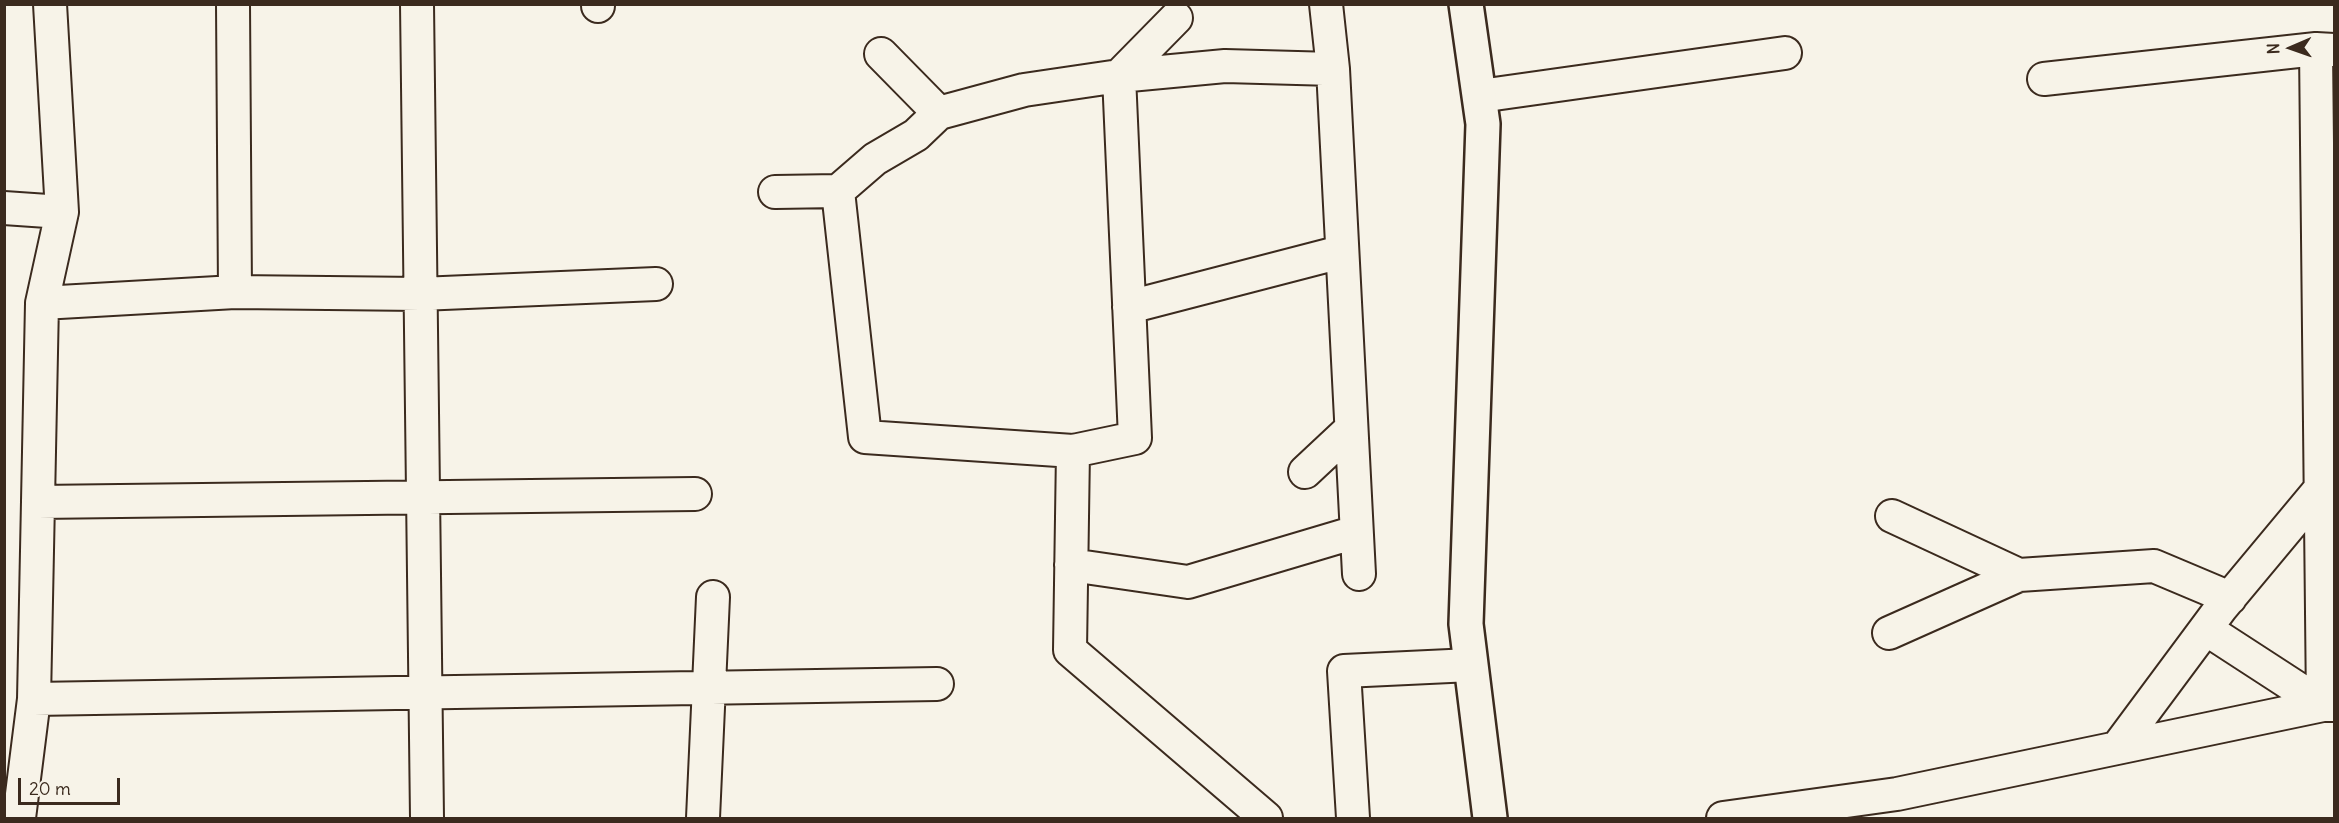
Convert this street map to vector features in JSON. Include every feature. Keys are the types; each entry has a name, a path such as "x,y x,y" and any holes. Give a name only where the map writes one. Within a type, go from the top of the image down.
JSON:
{"street":[{"path":"19,819 34,699 42,303 62,212 51,4"},
{"path":"233,4 235,292"},
{"path":"417,4 427,819"},
{"path":"1326,4 1333,69 1359,574"},
{"path":"1466,4 1483,124 1466,624 1490,819"},
{"path":"1176,11 1179,70"},
{"path":"838,191 865,437 1073,451 1135,438 1119,76 1176,11"},
{"path":"2044,79 2325,50 2328,705"},
{"path":"1479,96 1785,53"},
{"path":"881,54 939,113"},
{"path":"775,192 838,191 876,159 916,135 939,113 1024,90 1119,76 1225,66 1333,69"},
{"path":"4,208 62,212"},
{"path":"1130,307 1341,252"},
{"path":"42,303 235,292 420,294 656,284"},
{"path":"1305,472 1351,429"},
{"path":"1073,451 1070,650 1266,819"},
{"path":"2117,748 2230,598 2328,488"},
{"path":"38,502 695,494"},
{"path":"1892,516 2019,575"},
{"path":"1071,565 1188,582 1356,532"},
{"path":"1889,633 2019,575 2154,566 2230,598"},
{"path":"703,819 713,597"},
{"path":"2206,629 2328,705"},
{"path":"1353,819 1344,671 1471,665"},
{"path":"34,699 937,684"},
{"path":"1723,819 1897,794 2328,705"}]}
